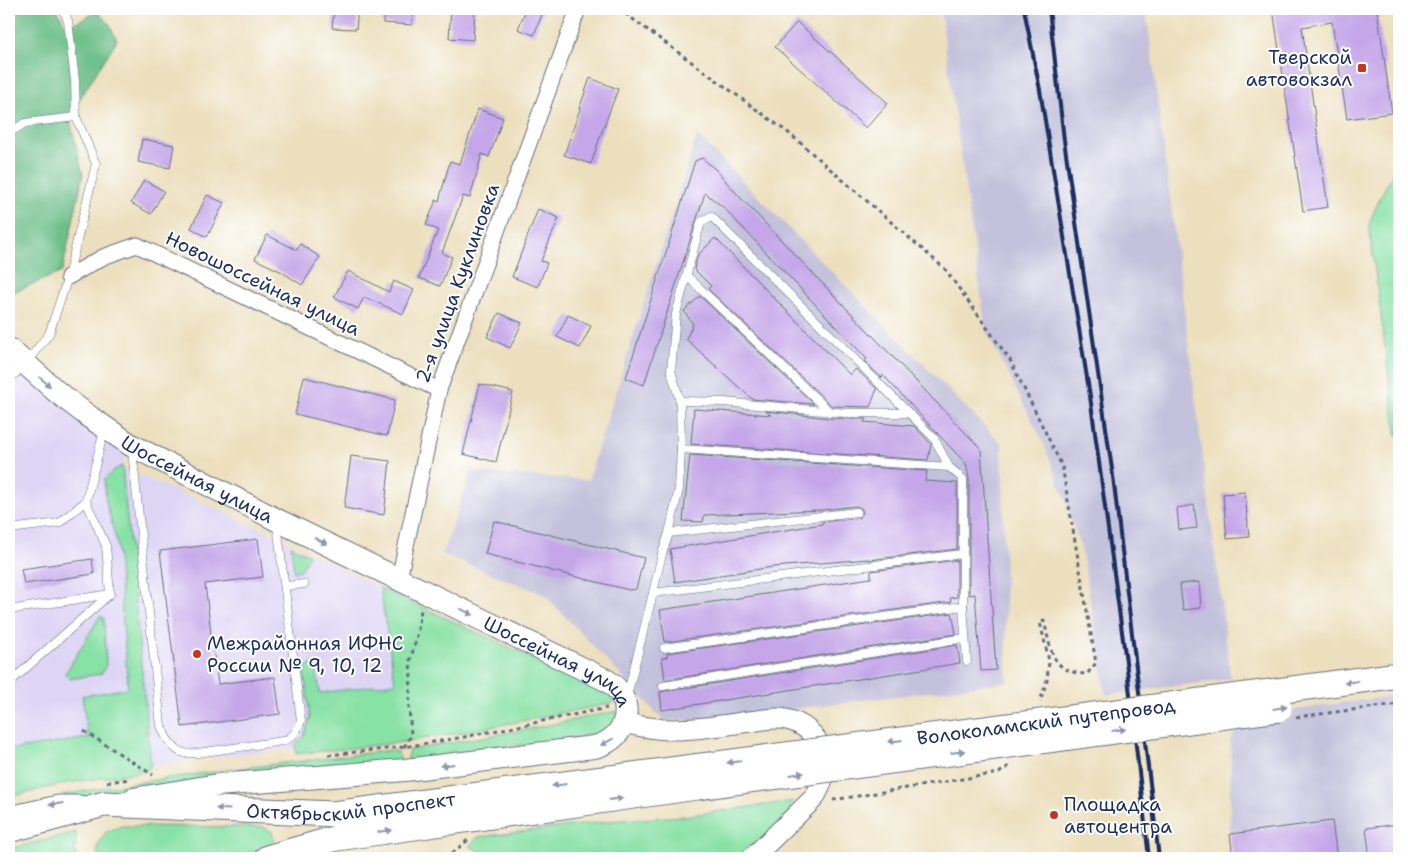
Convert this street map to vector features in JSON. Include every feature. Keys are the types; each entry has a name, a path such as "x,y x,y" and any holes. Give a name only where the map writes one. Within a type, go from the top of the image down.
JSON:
{"main road":[{"name":"Шоссейная улица","path":"17,356 57,392 104,428 131,445 277,520 606,680 619,690 624,714 620,731 614,738 594,747 405,770 105,793"},
{"name":"Волоколамский путепровод","path":"695,777 1399,675"},
{"name":"Волоколамский путепровод","path":"695,777 1399,692"},
{"name":"Октябрьский проспект","path":"9,830 105,793 333,814 695,777"},
{"name":"Октябрьский проспект","path":"278,856 337,838 695,777"}],"street":[{"name":"2-я улица Куклиновка","path":"399,579 439,390 578,9"},
{"name":"Новошоссейная улица","path":"68,277 103,257 137,245 439,390"},
{"path":"624,714 657,729 683,730 776,718 796,723 812,735 820,747 824,760 824,774 820,788 813,799 752,858"},
{"path":"9,812 13,813 105,793"}],"lane":[{"path":"9,380 17,356 49,334 68,277 96,164 76,117 75,81 68,22 63,9"},
{"path":"9,133 25,123 76,117"},
{"path":"624,714 679,488 681,449 680,401 671,371 676,314 701,222 711,216 934,438 949,467 963,479 963,606 967,661"},
{"path":"687,276 830,412"},
{"path":"680,401 724,402 846,414 908,412"},
{"path":"9,529 59,523 86,501 104,428"},
{"path":"131,445 160,726 165,737 175,748 184,753 197,753 288,740 296,733 301,721 277,520"},
{"path":"681,449 949,467"},
{"path":"86,501 106,546 110,594"},
{"path":"669,533 857,512"},
{"path":"653,593 962,554"},
{"path":"286,586 304,584"},
{"path":"9,610 110,594"},
{"path":"9,684 110,594"},
{"path":"664,648 963,606"},
{"path":"663,686 965,638"}],"path":[{"path":"404,747 411,736 409,706 410,661 417,636 424,592"},
{"path":"328,755 404,747 624,714"},
{"path":"84,731 153,775 144,776"},
{"path":"105,793 134,778"}],"shaded area":[{"path":"940,9 1146,9 1231,679 1106,695 1082,552 1068,506 1044,444 986,331"},
{"path":"697,135 1002,444 1007,682 714,719 664,721 545,595 442,554 471,472 588,480"},
{"path":"9,349 131,445 122,467 113,471 104,480 106,502 117,543 128,689 89,738 9,750"},
{"path":"122,467 271,533 380,588 397,700 336,743 151,765"},
{"path":"1399,695 1399,858 1233,858 1230,834 1231,739 1244,717"}],"green space":[{"path":"9,9 57,9 66,27 97,12 109,23 117,40 69,116 83,175 62,272 9,294"},
{"path":"1399,168 1399,436 1397,437 1369,225 1381,195"},
{"path":"122,466 151,765 147,771 68,783 13,796 9,795 9,750 88,738 82,696 128,688 117,543 106,502 104,480 113,471"},
{"path":"291,546 309,555 301,570 294,572"},
{"path":"380,588 608,692 614,703 460,733 396,743 296,754 295,745 304,736 310,718 304,671 307,666 315,664 320,693 395,683"},
{"path":"100,616 104,618 106,665 103,672 70,679 65,674"},
{"path":"617,711 615,720 603,732 535,745 514,745 410,763 407,758 409,750"},
{"path":"392,750 398,753 400,766 104,804 62,795 185,776"},
{"path":"793,801 787,815 740,858 493,858 469,846 478,837 620,820 684,816"},
{"path":"122,826 263,827 271,831 274,839 270,847 227,858 98,858 97,847 106,832"},
{"path":"76,832 75,851 77,858 9,858 9,849"}],"building":[{"path":"334,9 358,9 356,29 332,28"},
{"path":"384,9 414,9 412,25 383,23"},
{"path":"451,9 475,9 473,40 449,38"},
{"path":"526,9 544,9 534,35 518,29"},
{"path":"1273,9 1377,9 1392,113 1347,119 1332,22 1302,27 1328,207 1303,211"},
{"path":"797,22 888,103 866,128 775,47"},
{"path":"590,78 618,89 591,164 564,155"},
{"path":"478,109 503,118 489,157 482,154 470,198 463,196 442,253 452,257 440,286 419,278 438,230 426,225 436,200 439,201 450,161 460,164"},
{"path":"142,139 174,145 170,168 138,162"},
{"path":"702,158 716,170 981,449 996,670 981,671 975,594 969,595 969,479 966,464 883,375 882,378 864,361 867,359 723,207 705,193 644,385 626,378 695,161"},
{"path":"144,180 164,191 151,214 131,203"},
{"path":"207,195 224,203 207,237 191,228"},
{"path":"538,209 559,218 541,261 547,263 538,287 512,277"},
{"path":"267,235 297,250 300,244 320,257 302,285 282,272 255,259"},
{"path":"715,238 850,375 856,369 877,389 870,407 832,406 708,289 711,286 694,269 698,255"},
{"path":"348,271 389,292 394,281 414,290 403,314 364,297 358,309 334,297"},
{"path":"700,296 814,404 752,399 686,339 693,324 684,311"},
{"path":"499,313 522,323 510,348 487,337"},
{"path":"568,315 591,326 580,348 557,337"},
{"path":"304,377 395,400 387,436 295,414"},
{"path":"480,384 513,392 496,462 463,454"},
{"path":"694,409 771,415 766,411 829,418 866,419 864,422 914,426 931,444 928,460 691,444"},
{"path":"690,455 927,471 925,481 957,483 957,549 869,560 773,567 675,582 670,549 822,524 822,522 858,518 863,512 861,508 856,506 821,510 704,515 703,522 683,521"},
{"path":"351,456 390,461 384,515 344,508"},
{"path":"1245,492 1249,537 1227,539 1223,494"},
{"path":"1194,505 1197,528 1179,530 1177,508"},
{"path":"494,521 644,558 636,589 629,590 485,554"},
{"path":"258,539 263,577 205,584 211,633 218,684 275,677 280,714 182,727 160,551"},
{"path":"92,559 94,574 24,584 21,569"},
{"path":"957,560 957,597 950,598 951,602 665,642 660,610 871,578 871,571"},
{"path":"1199,582 1201,608 1183,610 1180,584"},
{"path":"952,613 956,634 665,680 662,658 667,657 667,653"},
{"path":"957,645 960,663 662,710 660,692"},
{"path":"1332,821 1337,858 1233,858 1230,834"},
{"path":"1399,824 1399,855 1370,858 1366,828"}],"railway":[{"path":"1024,9 1040,90 1090,396 1127,669 1149,858"},
{"path":"1049,9 1064,140 1113,476 1159,858"}],"place":[{"name":"Тверской автовокзал","path":"1362,68"},
{"name":"Межрайонная ИФНС России № 9, 10, 12","path":"197,654"},
{"name":"Площадка автоцентра","path":"1054,815"}]}
